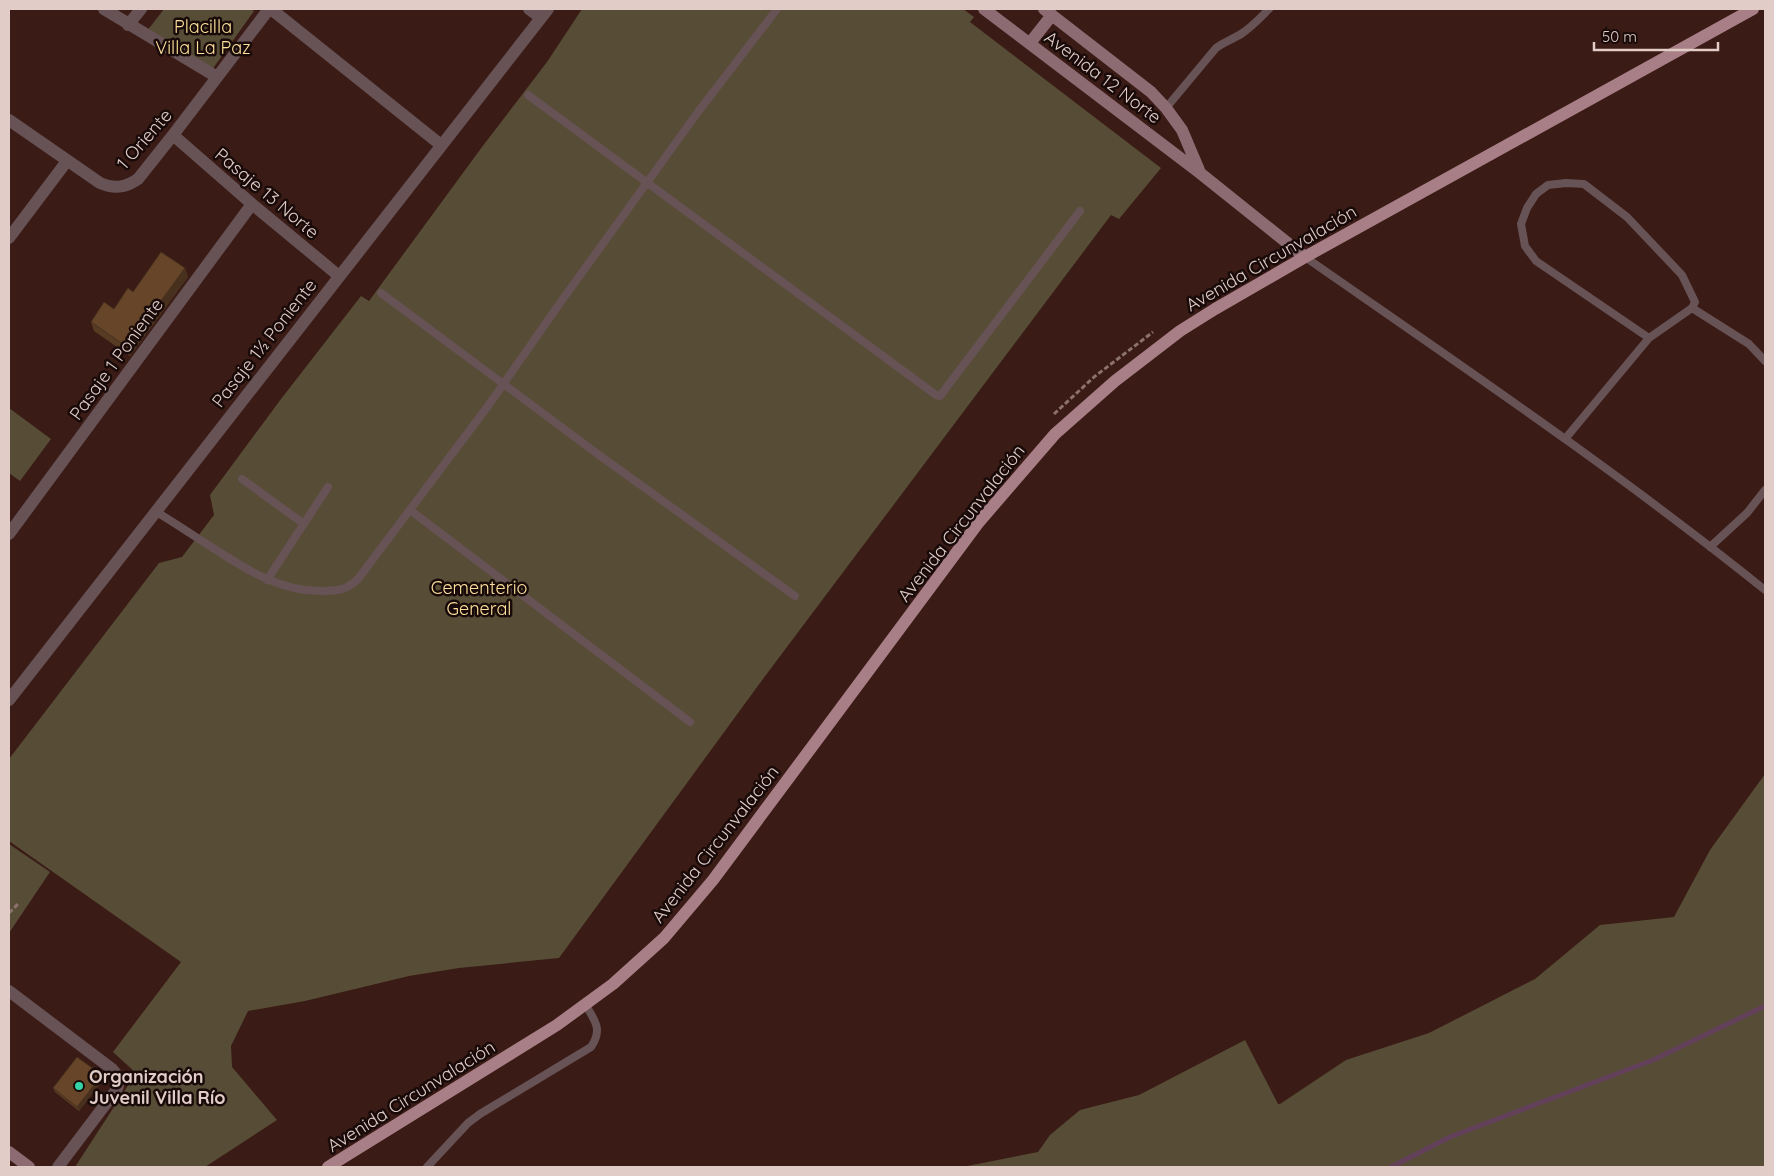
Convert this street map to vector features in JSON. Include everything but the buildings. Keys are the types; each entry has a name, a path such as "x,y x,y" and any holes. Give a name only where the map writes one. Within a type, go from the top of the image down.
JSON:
{"main road":[{"name":"Avenida 12 Norte","path":"984,9 1200,173 1305,257"},
{"name":"Avenida Circunvalación","path":"328,1167 528,1044 585,1004 639,962 684,916 713,880 979,522 1056,434 1115,381 1180,331 1215,309 1305,257 1752,9"},
{"name":"Avenida 12 Norte","path":"1048,12 1139,81 1166,108 1182,130 1200,173"},
{"path":"1030,43 1048,12"},
{"path":"9,1152 29,1167"}],"street":[{"path":"104,9 217,77"},
{"path":"128,25 141,9"},
{"path":"270,9 441,145"},
{"name":"1 Oriente","path":"9,120 100,183 115,187 123,186 138,179 270,9"},
{"path":"530,9 544,13"},
{"name":"Pasaje 1½ Poniente","path":"9,700 544,13"},
{"name":"Pasaje 13 Norte","path":"173,135 339,276"},
{"path":"9,238 67,161"},
{"name":"Pasaje 1 Poniente","path":"9,534 252,204"},
{"path":"9,991 116,1072 119,1080 117,1089 58,1167"}],"lane":[{"path":"155,511 246,569 268,580 286,587 317,591 342,590 350,587 358,580 504,384 698,112 777,9"},
{"path":"1166,108 1216,48 1256,23 1269,9"},
{"path":"528,95 647,184 936,395 940,396 1080,211"},
{"path":"1564,439 1649,338 1692,308 1695,302 1682,275 1627,217 1584,184 1548,185 1536,194 1527,208 1521,224 1525,246 1536,261 1649,338"},
{"path":"1305,257 1470,370 1710,547 1765,590"},
{"path":"381,293 795,596"},
{"path":"1692,308 1749,344 1765,362"},
{"path":"242,479 304,524"},
{"path":"268,580 328,488"},
{"path":"1710,547 1748,513 1765,490"},
{"path":"410,510 690,722"},
{"path":"427,1167 468,1123 480,1114 591,1046 596,1040 598,1031 596,1023 585,1004"}],"path":[{"path":"1048,420 1094,376 1156,330"},
{"path":"982,494 1016,455"},
{"path":"9,913 19,903"}],"green space":[{"name":"Placilla Villa La Paz","path":"164,9 250,9 254,11 209,74 147,31"},
{"name":"Cementerio General","path":"582,9 963,9 974,17 970,22 1161,168 1119,219 1111,215 760,683 559,958 459,968 409,976 305,1001 248,1011 231,1046 232,1067 277,1120 205,1167 75,1167 136,1073 113,1052 181,962 9,841 9,759 159,563 182,557 214,515 210,495 361,296 369,301 547,62"},
{"path":"9,408 51,439 20,481 9,473"},
{"path":"1765,774 1765,1167 962,1167 1038,1152 1050,1135 1080,1110 1139,1095 1245,1040 1278,1104 1280,1104 1346,1060 1429,1033 1535,979 1600,925 1674,917 1710,850"},
{"path":"9,844 50,872 9,933"}],"waterway":[{"path":"1391,1167 1450,1137 1653,1060 1765,1006"}],"place":[{"name":"Organización Juvenil Villa Río","path":"79,1086"}]}
